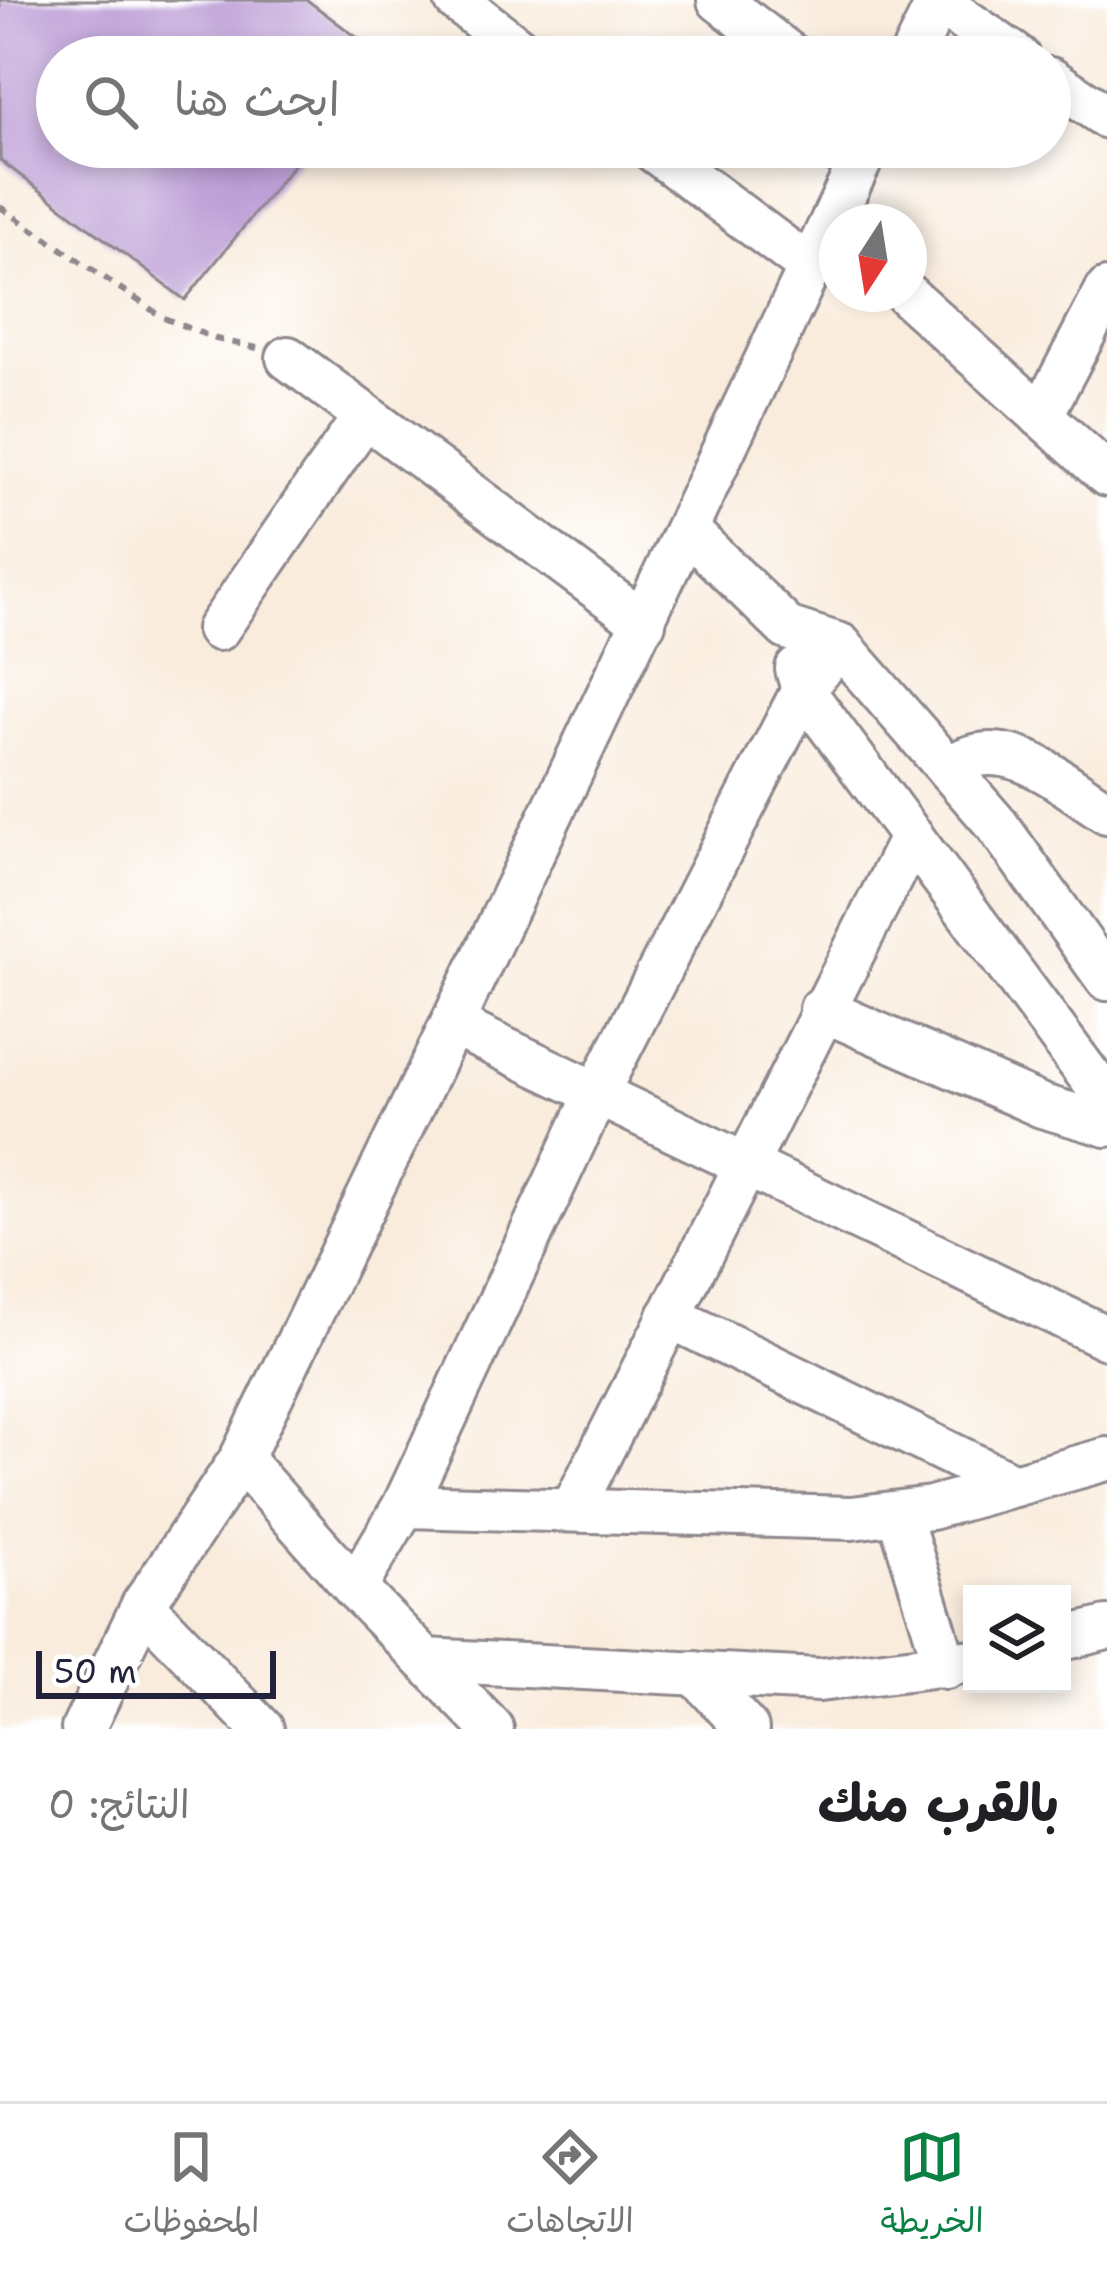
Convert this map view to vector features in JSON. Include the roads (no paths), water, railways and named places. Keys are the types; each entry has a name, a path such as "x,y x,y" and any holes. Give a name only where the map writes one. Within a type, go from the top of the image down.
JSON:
{"street":[{"path":"456,0 503,36"},
{"path":"718,0 765,36"},
{"path":"922,36 939,1 988,36"},
{"path":"1071,93 1107,118"},
{"path":"677,168 811,268"},
{"path":"844,204 859,168"},
{"path":"83,1729 142,1605 241,1459 819,254"},
{"path":"1041,416 1107,290"},
{"path":"926,312 1107,476"},
{"path":"288,358 644,622"},
{"path":"218,629 364,417"},
{"path":"688,531 787,628 840,645 997,825 1107,979"},
{"path":"787,628 803,690 1107,1100"},
{"path":"355,1588 404,1506 596,1095 803,690 840,645"},
{"path":"948,769 976,755 1016,757 1039,766 1107,812"},
{"path":"572,1510 821,1009 921,849 997,825"},
{"path":"821,1009 1042,1106 1107,1124"},
{"path":"452,1024 1107,1339"},
{"path":"669,1316 1015,1485"},
{"path":"241,1459 355,1588 492,1729"},
{"path":"404,1506 852,1518 899,1514 1107,1459"},
{"path":"425,1660 819,1680 959,1664 899,1514"},
{"path":"142,1605 262,1729"},
{"path":"1071,1637 1107,1628"},
{"path":"694,1673 747,1729"}]}
